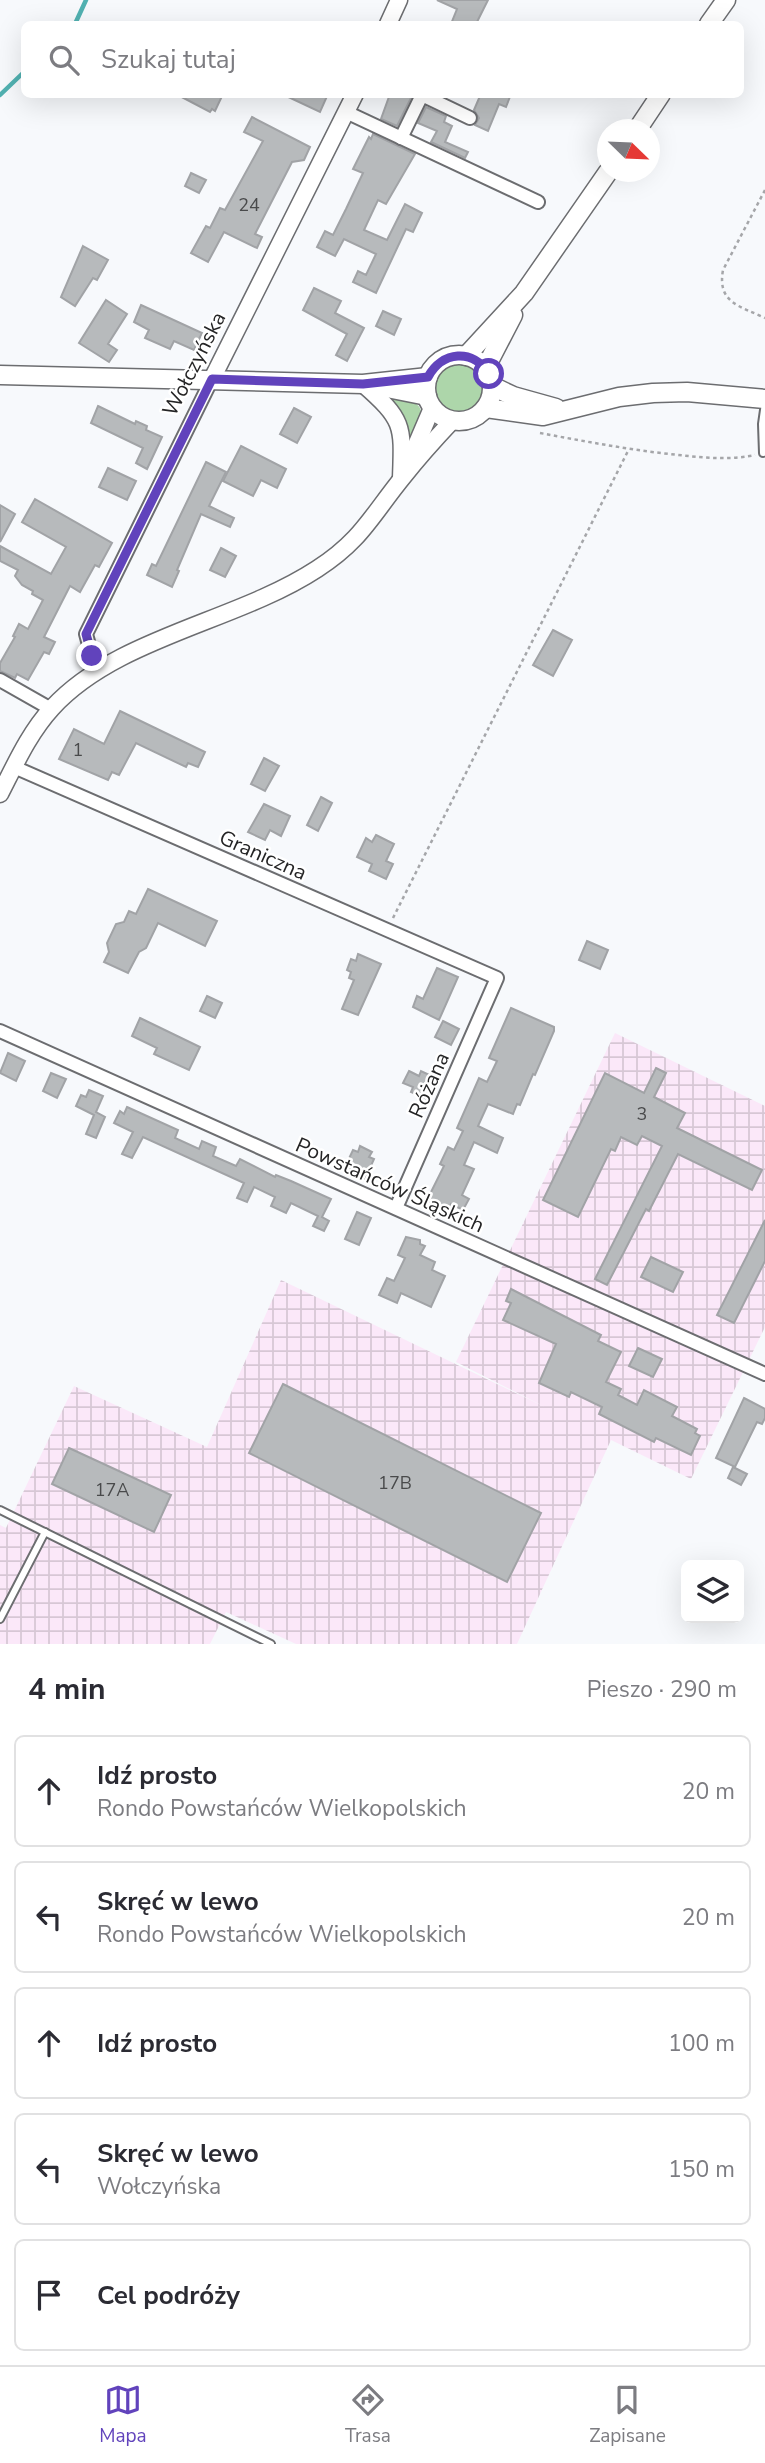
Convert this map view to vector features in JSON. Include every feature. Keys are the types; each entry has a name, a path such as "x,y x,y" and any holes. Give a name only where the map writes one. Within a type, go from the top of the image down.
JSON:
{"main road":[{"path":"711,21 726,0"},
{"path":"644,119 658,98"},
{"path":"485,369 524,293 601,182"},
{"path":"466,356 524,293"},
{"path":"363,384 429,402 441,416 452,421 471,419 486,408 492,386 485,369 477,361 457,355 439,362 428,377 429,402"},
{"path":"0,375 363,384 428,377"},
{"path":"492,386 513,396 569,411"},
{"path":"486,408 543,416 619,397 687,392 765,400"}],"street":[{"path":"389,21 399,0"},
{"name":"Wołczyńska","path":"92,656 86,634 353,98"},
{"path":"401,138 421,98"},
{"path":"428,98 470,118"},
{"path":"346,112 538,202"},
{"path":"363,384 385,403 396,417 402,432 401,478"},
{"path":"401,478 429,402"},
{"path":"0,794 28,741 51,709 85,678 122,658 268,597 319,568 345,549 368,525 401,478 452,421"},
{"path":"0,680 51,709"},
{"name":"Graniczna","path":"14,768 498,978"},
{"name":"Różana","path":"396,1208 498,978"},
{"name":"Powstańców Śląskich","path":"0,1031 765,1374"}],"lane":[{"path":"763,453 765,400"},
{"path":"0,1510 271,1644"},
{"path":"0,1619 45,1532"}],"path":[{"path":"765,190 723,270 721,281 724,296 765,318"},
{"path":"539,433 629,449 715,459 763,453"},
{"path":"387,930 629,449"}],"shaded area":[{"path":"615,1033 765,1106 765,1327 691,1479 611,1440 517,1644 296,1644 226,1612 210,1644 0,1644 0,1525 6,1528 74,1386 207,1447 281,1280 545,1407 456,1362"}],"green space":[{"path":"460,364 469,365 477,371 483,379 483,397 477,405 469,411 460,412 451,411 443,405 437,397 436,388 437,379 443,371 451,365"},
{"path":"380,394 408,400 420,408 419,423 408,450"}],"building":[{"path":"437,0 488,0 478,21 452,21 457,9"},
{"path":"184,98 221,98 215,111 212,109 210,112"},
{"path":"290,98 326,98 320,112"},
{"path":"389,98 411,98 397,126 381,119"},
{"path":"479,98 509,98 506,107 499,104 488,131 475,125 479,118 474,110"},
{"path":"426,107 446,116 444,122 452,126 445,142 468,152 465,158 431,142 437,131 418,123"},
{"path":"252,117 310,147 304,160 292,162 255,234 262,237 257,248 224,232 208,262 191,253 206,226 210,228 220,208 225,210 263,141 244,132"},
{"path":"373,134 415,154 386,204 378,200 364,230 387,240 405,204 422,213 413,232 406,229 376,293 353,282 358,271 366,275 376,254 344,239 335,256 317,247 325,231 333,235 346,209 363,173 353,169"},
{"path":"191,173 206,180 199,193 185,186"},
{"path":"83,246 108,260 97,280 93,278 75,306 61,297"},
{"path":"314,288 341,301 335,313 364,328 347,361 336,355 347,334 303,310"},
{"path":"106,300 127,314 108,344 117,350 109,362 79,343"},
{"path":"141,305 202,333 194,350 174,341 170,349 145,338 149,330 134,322"},
{"path":"383,311 401,319 394,335 376,326"},
{"path":"98,406 135,424 136,421 147,426 146,430 162,437 147,469 136,463 143,448 91,423"},
{"path":"294,408 311,417 297,443 280,434"},
{"path":"241,446 286,469 277,488 261,480 253,496 223,481"},
{"path":"206,462 226,472 209,506 234,518 230,527 201,514 172,587 147,575 152,564 156,566"},
{"path":"108,468 136,481 127,500 99,487"},
{"path":"35,499 112,543 99,567 95,565 80,592 70,586 44,637 55,642 49,654 44,652 28,680 17,674 15,678 0,671 0,663 19,624 28,629 43,600 22,585 15,576 18,570 0,561 0,546 51,574 66,547 22,522"},
{"path":"0,505 15,514 0,542"},
{"path":"221,548 236,556 225,577 210,570"},
{"path":"553,630 572,640 553,676 533,665"},
{"path":"120,711 205,752 198,767 188,763 186,767 136,743 119,775 112,772 108,780 59,759 74,729 104,744"},
{"path":"264,758 279,766 265,791 251,784"},
{"path":"321,797 332,803 318,831 307,825"},
{"path":"264,804 290,816 281,836 270,830 265,840 248,832"},
{"path":"376,835 394,844 386,861 393,864 386,879 369,871 372,864 357,857 366,838 372,842"},
{"path":"148,889 217,921 205,946 158,923 146,948 139,952 128,973 104,962 109,952 107,943 116,924 124,922 129,911 136,914"},
{"path":"587,941 608,950 600,969 579,960"},
{"path":"358,954 381,964 358,1015 342,1009 354,980 349,978 351,972 347,970 351,959 356,961"},
{"path":"437,968 458,977 439,1020 413,1007 417,996 423,999"},
{"path":"207,996 222,1003 215,1018 200,1011"},
{"path":"511,1008 554,1027 554,1031 535,1075 533,1074 520,1105 517,1104 513,1114 488,1104 478,1126 503,1138 497,1153 474,1142 464,1165 474,1169 462,1195 469,1199 463,1210 451,1204 448,1210 427,1200 444,1166 440,1164 448,1147 454,1150 463,1131 457,1128 479,1078 487,1082 497,1061 489,1058"},
{"path":"140,1018 200,1047 189,1070 154,1054 157,1048 132,1036"},
{"path":"443,1021 459,1029 451,1045 435,1037"},
{"path":"8,1053 25,1061 16,1081 0,1073"},
{"path":"656,1068 666,1073 654,1097 685,1113 677,1128 762,1170 752,1190 678,1154 607,1285 595,1279 662,1146 642,1136 637,1145 621,1137 615,1151 611,1149 578,1217 543,1200 605,1073 644,1093"},
{"path":"409,1071 419,1076 421,1071 436,1078 427,1099 411,1092 413,1087 403,1083"},
{"path":"51,1073 66,1079 57,1098 43,1091"},
{"path":"89,1090 103,1096 96,1112 105,1117 96,1138 86,1134 94,1115 76,1106 81,1095 86,1097"},
{"path":"127,1107 178,1130 175,1138 199,1149 202,1141 216,1147 213,1156 236,1166 240,1159 275,1177 276,1175 331,1199 322,1217 329,1221 324,1231 313,1226 318,1216 291,1203 286,1213 271,1206 275,1197 254,1187 247,1202 237,1198 244,1183 143,1137 132,1158 122,1154 133,1132 114,1123 120,1111 124,1114"},
{"path":"360,1146 372,1152 369,1157 374,1159 365,1179 344,1169 353,1150 358,1152"},
{"path":"357,1212 371,1218 359,1245 345,1239"},
{"path":"765,1220 765,1261 734,1323 717,1315"},
{"path":"406,1237 420,1240 420,1244 425,1246 420,1255 435,1262 432,1270 445,1276 431,1307 401,1293 397,1303 379,1295 387,1278 394,1281 405,1258 398,1255"},
{"path":"651,1257 683,1272 673,1292 641,1277"},
{"path":"511,1289 601,1335 598,1341 621,1352 606,1382 621,1389 618,1395 637,1405 644,1390 677,1407 672,1416 697,1429 695,1433 700,1436 691,1455 656,1438 654,1442 599,1414 602,1407 571,1392 569,1397 539,1383 556,1344 503,1320 511,1303 506,1301"},
{"path":"638,1348 662,1359 653,1377 629,1366"},
{"path":"283,1384 541,1513 507,1582 249,1453"},
{"path":"744,1398 765,1409 765,1418 762,1424 757,1422 735,1467 716,1458"},
{"path":"69,1448 171,1495 154,1532 52,1484"},
{"path":"733,1467 747,1474 741,1485 728,1478"}],"waterway":[{"path":"76,21 86,0"},
{"path":"0,95 21,75"}],"route":[{"path":"92,656 86,634 212,379 363,384 428,377 439,362 457,355 477,361 489,374"}]}
